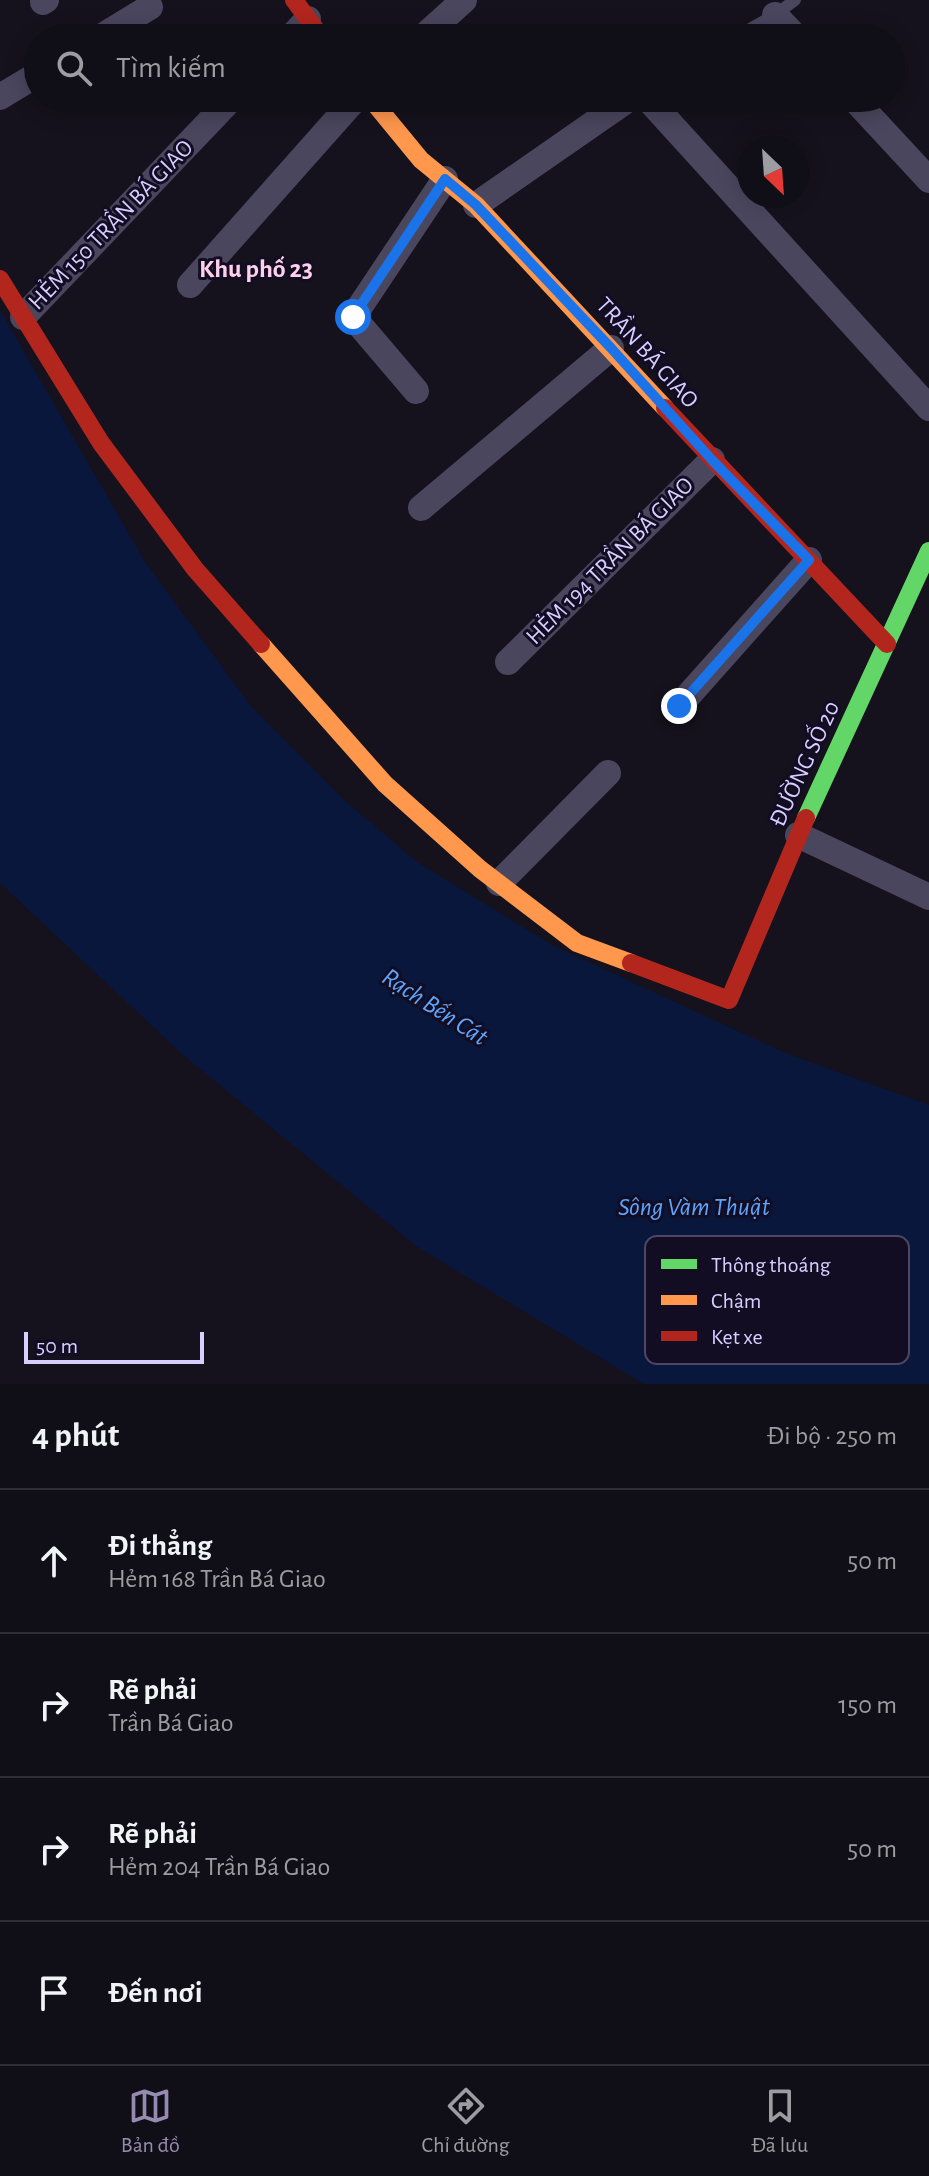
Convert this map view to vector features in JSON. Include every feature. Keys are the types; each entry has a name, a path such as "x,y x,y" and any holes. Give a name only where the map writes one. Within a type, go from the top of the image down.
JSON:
{"street":[{"path":"437,24 464,0"},
{"path":"122,24 150,7"},
{"path":"0,97 24,82"},
{"name":"HẺM 150 TRẦN BÁ GIAO","path":"23,317 219,112"},
{"path":"190,285 344,112"},
{"name":"TRẦN BÁ GIAO","path":"382,112 421,160 476,205 887,644"},
{"path":"476,205 610,112"},
{"path":"660,112 929,408"},
{"path":"866,112 929,180"},
{"path":"416,391 353,317 445,179"},
{"path":"0,279 101,443 195,569 385,784 480,869 499,883 608,773"},
{"path":"421,508 611,348"},
{"name":"HẺM 194 TRẦN BÁ GIAO","path":"508,662 712,460"},
{"name":"ĐƯỜNG SỐ 20","path":"499,883 577,943 729,1000 798,835 929,551"},
{"path":"679,706 809,560"},
{"path":"798,835 929,897"}],"lane":[{"path":"757,24 785,7"}],"water":[{"name":"Sông Vàm Thuật","path":"0,310 145,562 250,705 343,799 417,862 552,945 785,1053 929,1105 929,1384 644,1384 416,1246 183,1055 0,883"}],"traffic: fast":[{"path":"806,818 929,551"}],"traffic: slow":[{"path":"382,112 421,160 476,205 665,408"},
{"path":"261,644 385,784 480,869 577,943 631,963"}],"traffic: jam":[{"path":"294,0 312,24"},
{"path":"0,279 101,443 195,569 261,644"},
{"path":"665,408 887,644"},
{"path":"631,963 729,1000 806,818"}],"district":[{"name":"Khu phố 23","path":"256,269"}],"route":[{"path":"353,317 445,179 476,205 809,560 679,706"}],"water label":[{"name":"Rạch Bến Cát","path":"435,1007"}]}
